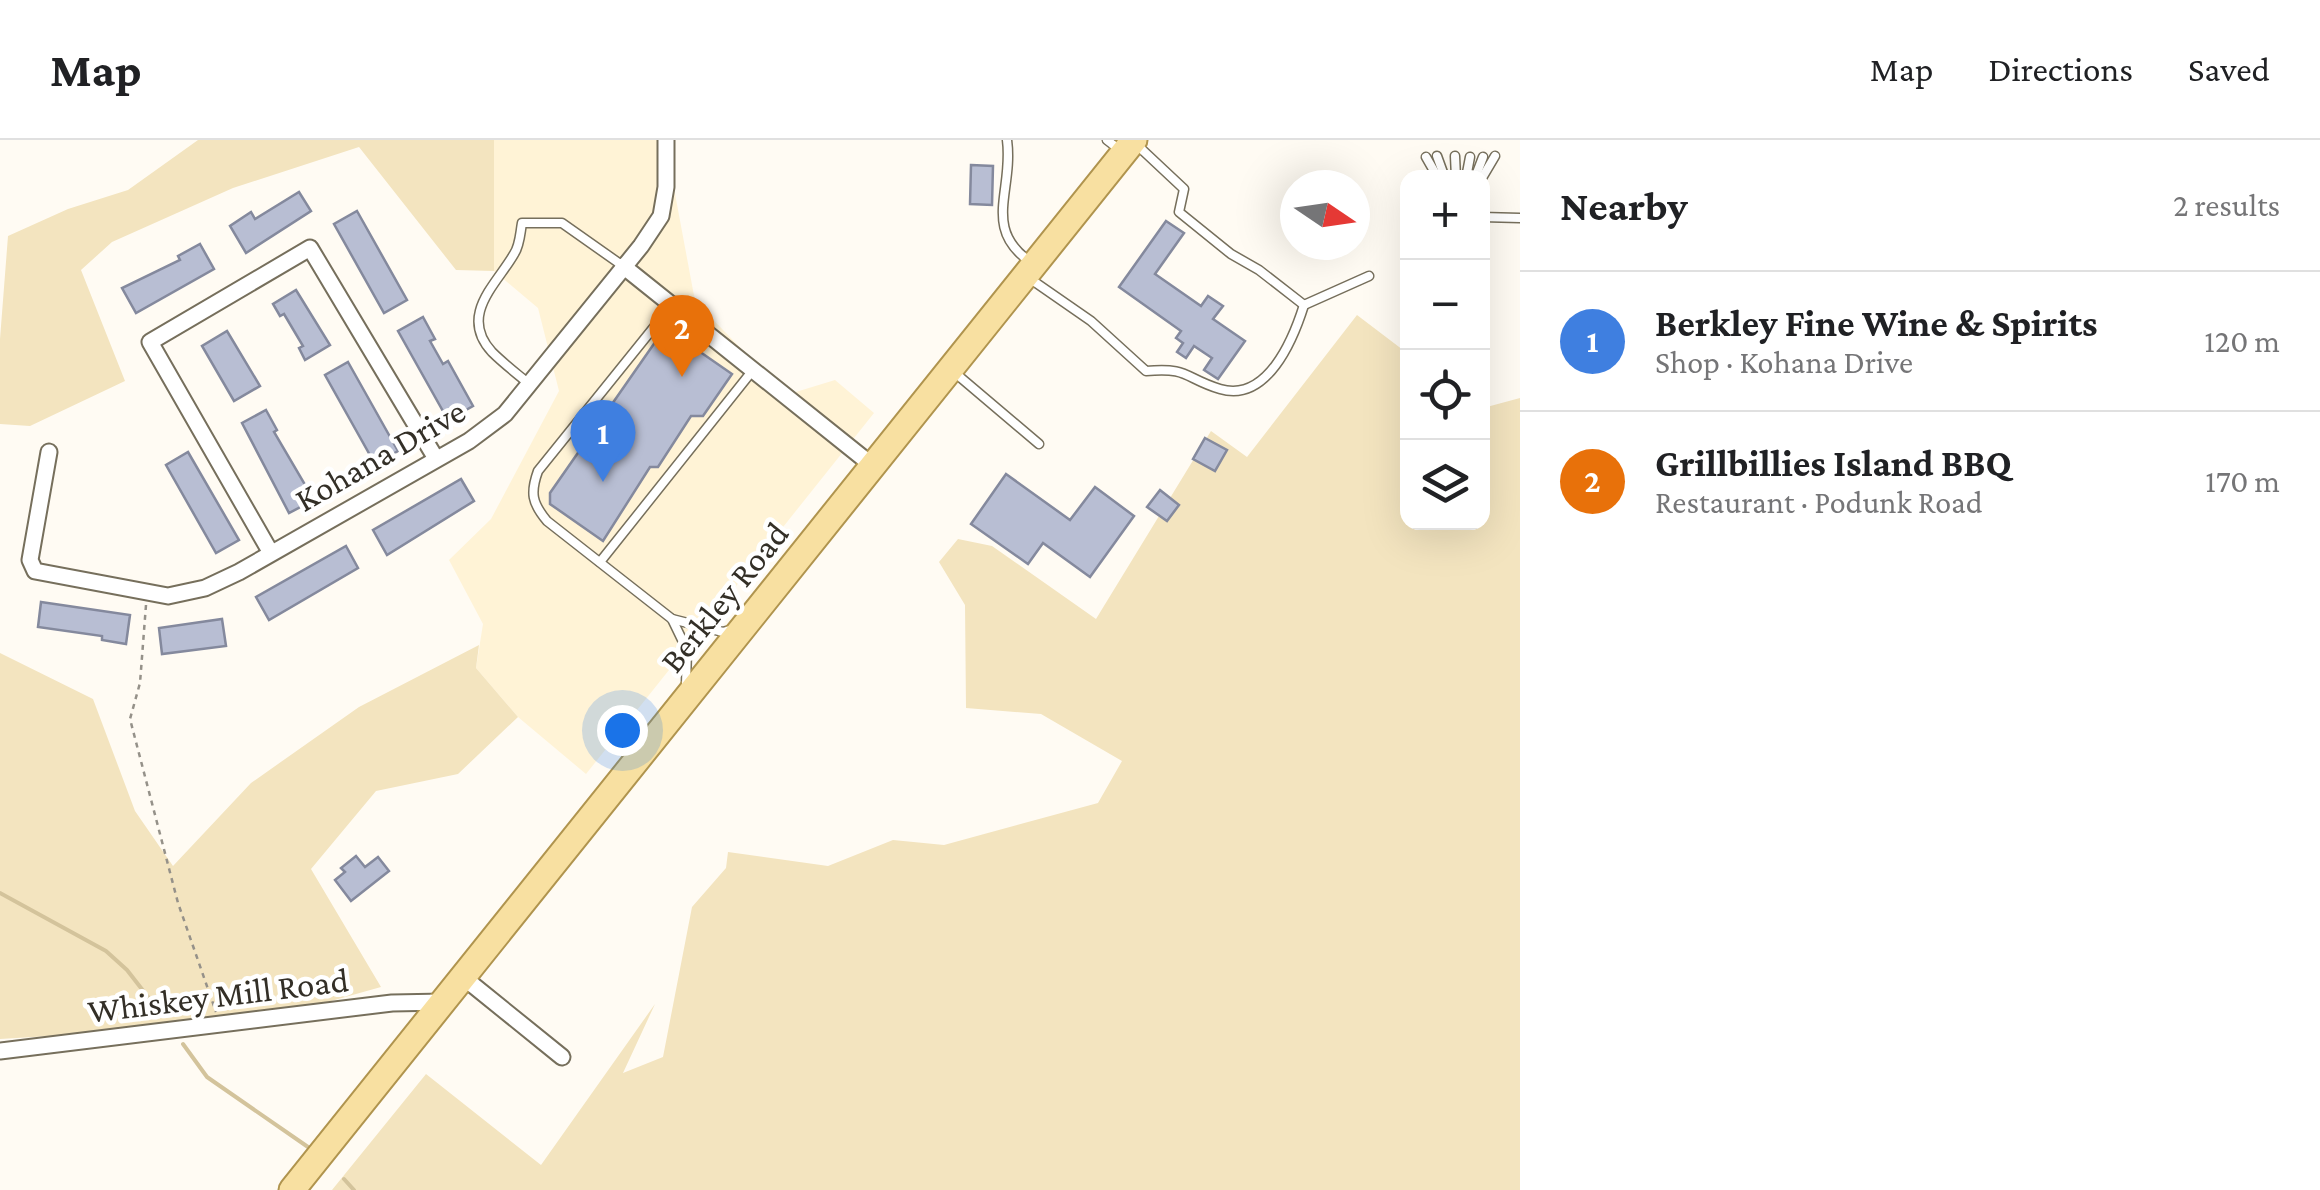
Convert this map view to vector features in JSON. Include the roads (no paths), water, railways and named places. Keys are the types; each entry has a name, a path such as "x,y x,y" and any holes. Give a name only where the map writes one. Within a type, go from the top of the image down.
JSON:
{"main road":[{"name":"Berkley Road","path":"292,1190 747,625 1029,270 1124,143"}],"street":[{"name":"Kohana Drive","path":"49,452 31,567 168,596 205,588 469,441 505,414 660,216 666,188 666,140"},
{"path":"271,553 150,342 310,248 435,457"},
{"path":"624,266 873,466"},
{"path":"463,977 562,1057"},
{"name":"Whiskey Mill Road","path":"0,1051 392,1003 444,1002"}],"lane":[{"path":"1007,140 1009,176 1002,224 1006,240 1029,270 1146,370 1185,371 1220,388 1243,392 1260,381 1281,358 1304,304 1369,276"},
{"path":"1124,143 1184,189 1179,212 1231,254 1304,304"},
{"path":"1426,156 1436,170"},
{"path":"1438,156 1441,170"},
{"path":"1454,156 1455,170"},
{"path":"1487,170 1495,156"},
{"path":"1468,170 1470,157"},
{"path":"1477,170 1483,157"},
{"path":"1490,217 1520,218"},
{"path":"530,384 492,351 481,331 480,320 484,297 513,257 522,224 562,223 624,266"},
{"path":"672,305 538,470 532,487 533,505 547,521 672,619 723,632 747,625"},
{"path":"950,369 1040,444"},
{"path":"600,562 753,370"},
{"path":"672,619 689,666 684,703"}],"waterway":[{"path":"0,893 106,951 127,970 162,1015"},
{"path":"183,1044 207,1077 308,1147"},
{"path":"344,1179 354,1190"}],"place":[{"name":"Grillbillies Island BBQ","path":"682,377"},
{"name":"Berkley Fine Wine & Spirits","path":"603,482"}]}
